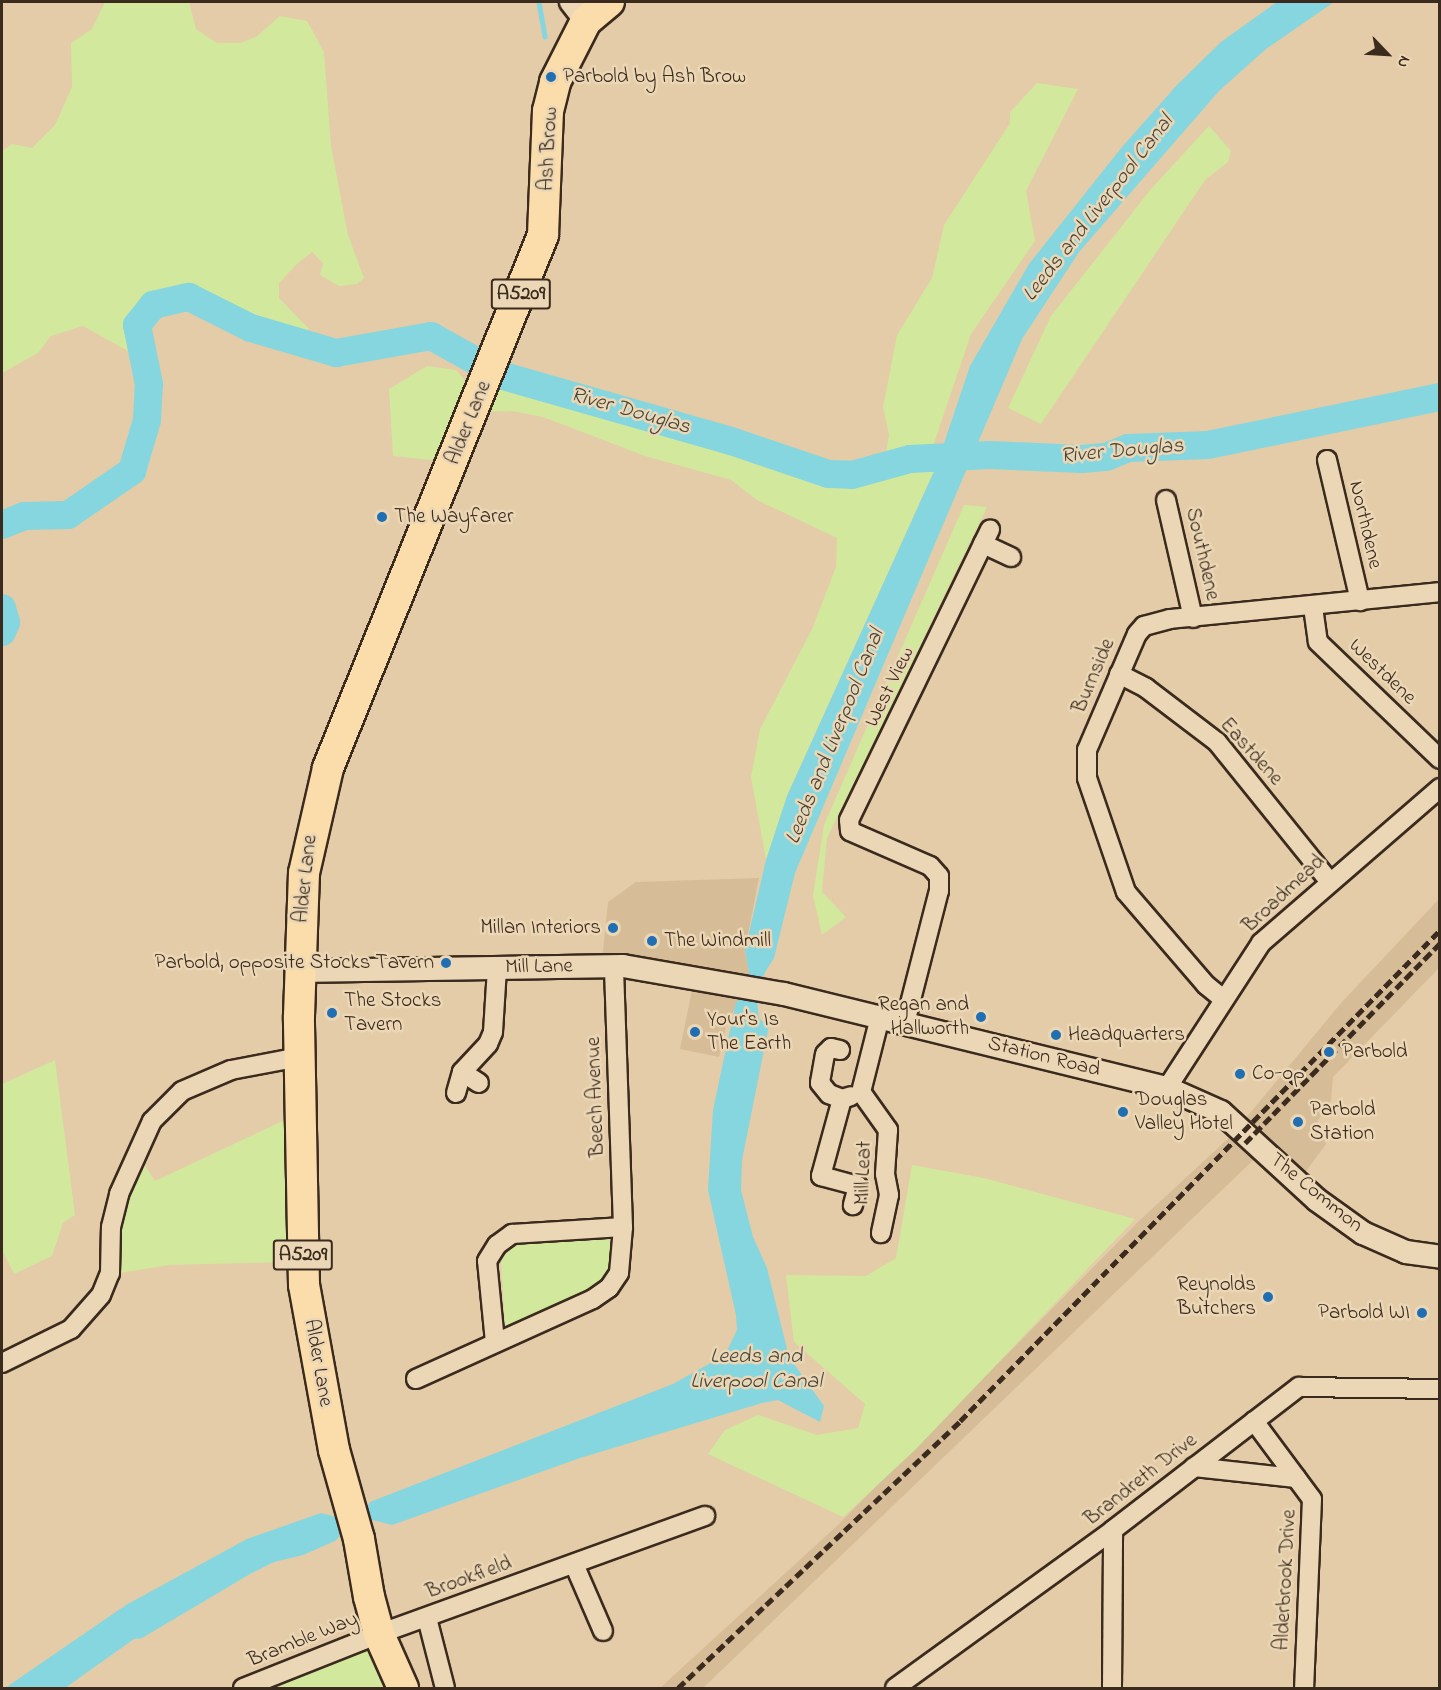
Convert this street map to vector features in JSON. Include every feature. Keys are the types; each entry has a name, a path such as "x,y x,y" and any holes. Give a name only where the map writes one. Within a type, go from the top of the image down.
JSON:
{"highway":[{"name":"Ash Brow","path":"545,221 548,111 578,11 609,2"},
{"name":"Alder Lane","path":"404,1689 379,1634 359,1539 346,1495 304,1285 299,971 304,873 328,768 498,353 545,221"}],"street":[{"name":"Northdene","path":"1327,460 1360,601"},
{"name":"Southdene","path":"1166,500 1194,618"},
{"name":"West View","path":"905,1023 939,891 939,876 930,866 850,831 849,820 986,537 1011,557"},
{"name":"Burnside","path":"1222,998 1198,976 1126,892 1088,778 1087,750 1119,674 1144,626 1194,618 1440,592"},
{"name":"Westdene","path":"1313,607 1318,642 1440,759"},
{"name":"Eastdene","path":"1119,674 1146,688 1217,742 1329,881"},
{"name":"Broadmead","path":"1167,1088 1222,998 1261,943 1329,881 1440,788"},
{"name":"Mill Lane","path":"299,971 614,966 728,982 776,992"},
{"name":"Beech Avenue","path":"416,1379 609,1288 620,1273 623,1227 614,966"},
{"path":"456,1093 462,1072 488,1044 493,1032 497,968"},
{"name":"Station Road","path":"776,992 1167,1088 1221,1112 1261,1148"},
{"path":"840,1050 831,1048 825,1054 820,1083 829,1094 842,1099 861,1092 880,1017"},
{"path":"2,1363 71,1329 101,1295 110,1273 111,1227 119,1194 152,1122 182,1091 231,1070 299,1057"},
{"path":"462,1072 479,1083"},
{"name":"Mill Leat","path":"861,1092 888,1130 885,1174 889,1196 881,1233"},
{"path":"842,1099 821,1176 858,1186 853,1205"},
{"name":"The Common","path":"1261,1148 1327,1208 1363,1233 1406,1252 1440,1257"},
{"path":"495,1342 487,1261 497,1245 512,1234 623,1227"},
{"name":"Brandreth Drive","path":"894,1689 1113,1530 1299,1387 1440,1389"},
{"name":"Alderbrook Drive","path":"1254,1421 1312,1499 1304,1689"},
{"path":"1194,1467 1296,1478"},
{"name":"Brookfield","path":"379,1634 705,1516"},
{"path":"1112,1689 1113,1530"},
{"path":"574,1564 604,1635"},
{"path":"427,1618 445,1689"},
{"name":"Bramble Way","path":"243,1689 379,1634"}],"shaded area":[{"path":"759,878 745,950 749,972 744,998 728,1018 719,1057 680,1049 696,971 602,960 608,902 636,882"},
{"path":"1439,899 1439,968 1333,1077 1331,1101 1317,1122 1326,1144 1304,1174 1270,1144 703,1688 660,1688 839,1524 1140,1220 1232,1135 1341,1003"}],"green space":[{"path":"105,2 189,2 196,29 217,43 240,43 256,37 280,16 307,21 324,52 331,146 348,235 364,278 357,284 339,286 320,275 323,263 312,252 298,263 279,283 279,298 309,329 296,333 262,322 195,290 157,298 144,309 128,351 83,326 51,336 38,353 2,373 2,151 12,144 32,148 55,125 72,87 71,43 92,29"},
{"path":"1037,83 1078,89 1026,191 1035,241 971,334 930,455 914,458 940,458 787,796 766,860 751,777 760,729 812,629 836,567 837,538 757,500 731,480 645,456 543,417 512,411 474,412 491,370 828,474 852,475 905,461 884,465 889,435 883,407 897,335 932,278 944,225 1010,123 1010,112"},
{"path":"1209,126 1231,151 1228,162 1205,180 1041,424 1008,408 1051,316 1151,189"},
{"path":"427,366 456,370 469,385 441,461 393,456 389,389"},
{"path":"964,505 987,507 827,838 822,892 846,917 822,935 813,895 824,825"},
{"path":"55,1060 75,1215 63,1223 52,1256 14,1274 2,1250 2,1084"},
{"path":"291,1117 290,1262 169,1265 120,1273 116,1267 114,1242 126,1193 140,1158 155,1181"},
{"path":"912,1165 984,1178 1135,1219 916,1449 843,1517 708,1454 725,1430 758,1415 817,1435 858,1428 865,1404 794,1342 786,1275 866,1276 896,1258"},
{"path":"609,1237 613,1262 602,1285 505,1326 501,1261 512,1244"},
{"path":"370,1649 394,1688 267,1688 358,1651"}],"water":[{"name":"Leeds and Liverpool Canal","path":"1277,2 1334,2 1266,49 1219,91 1079,252 1022,339 795,873 774,958 764,974 757,1000 759,1019 769,1025 742,1160 741,1190 753,1237 767,1268 789,1357 824,1406 820,1422 778,1400 762,1403 580,1458 392,1525 373,1520 347,1529 335,1541 303,1555 274,1562 250,1574 142,1638 134,1639 65,1688 5,1688 126,1605 247,1539 321,1513 340,1518 367,1507 370,1502 673,1384 725,1355 737,1330 736,1315 708,1190 713,1110 736,1002 744,998 749,972 745,950 766,860 787,796 936,467 970,366 1029,264 1122,147 1177,85 1221,42"}],"waterway":[{"path":"539,2 545,36"},
{"name":"River Douglas","path":"2,525 24,516 68,515 132,471 147,420 149,384 137,325 153,305 189,297 251,328 336,353 431,336 503,376 731,441 828,474 852,475 910,459 990,455 1082,459 1106,457 1128,448 1208,445 1440,397"},
{"name":"River Douglas","path":"2,608 6,622 2,632"}],"railway":[{"path":"678,1688 960,1421 1440,930"},
{"path":"1245,1143 1440,943"}],"place":[{"name":"Parbold by Ash Brow","path":"551,77"},
{"name":"The Wayfarer","path":"382,517"},
{"name":"Millan Interiors","path":"613,928"},
{"name":"The Windmill","path":"652,941"},
{"name":"Parbold, opposite Stocks Tavern","path":"446,963"},
{"name":"The Stocks Tavern","path":"332,1013"},
{"name":"Regan and Hallworth","path":"981,1017"},
{"name":"Your's Is The Earth","path":"695,1032"},
{"name":"Headquarters","path":"1056,1035"},
{"name":"Parbold","path":"1329,1052"},
{"name":"Co-op","path":"1240,1074"},
{"name":"Douglas Valley Hotel","path":"1123,1112"},
{"name":"Parbold Station","path":"1298,1122"},
{"name":"Reynolds Butchers","path":"1268,1297"},
{"name":"Parbold WI","path":"1422,1313"}]}
